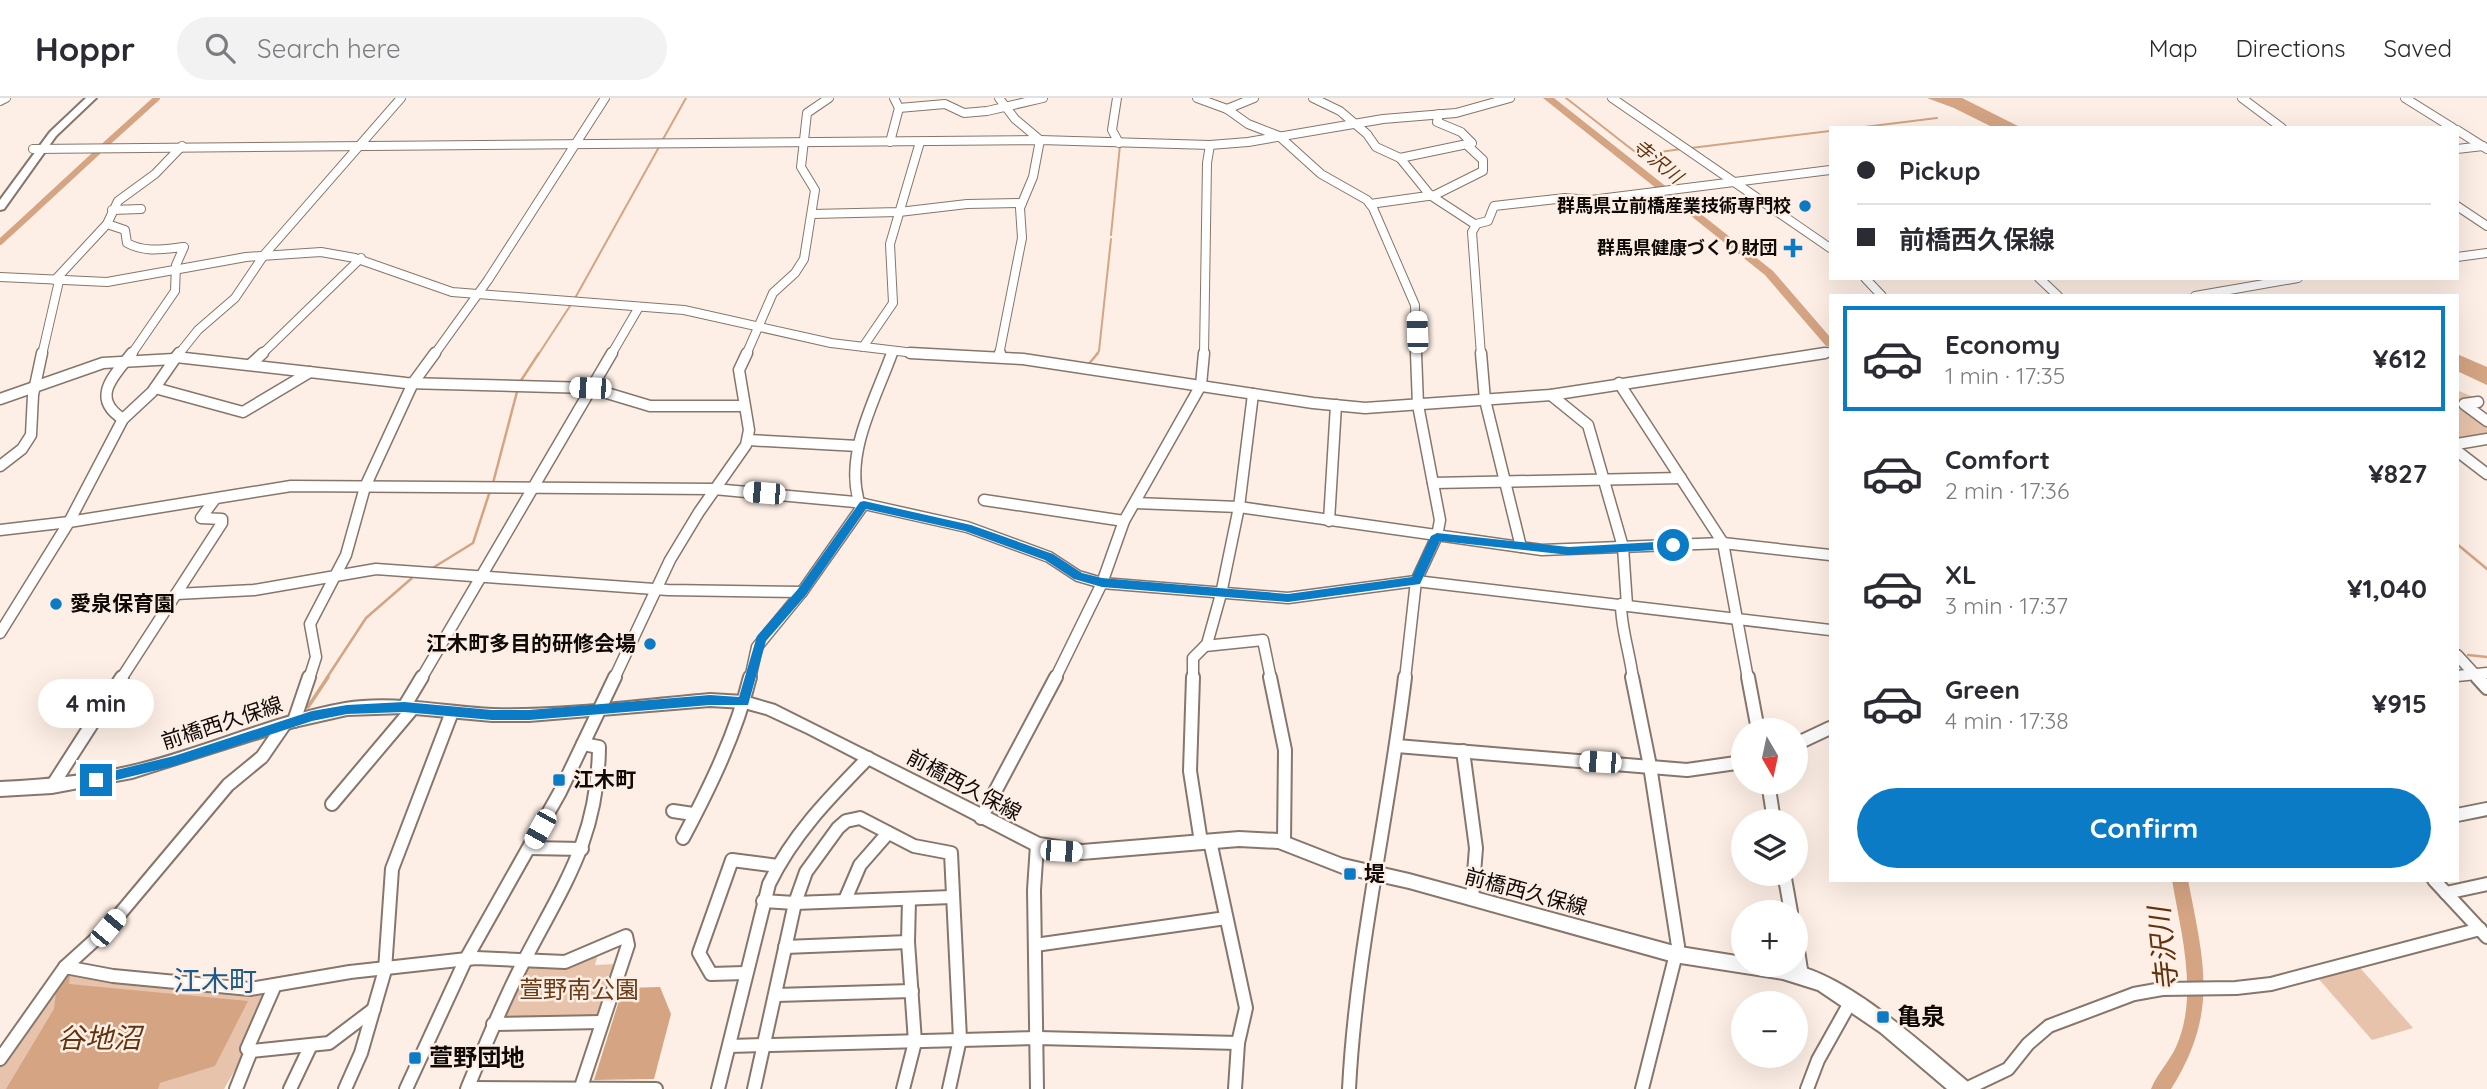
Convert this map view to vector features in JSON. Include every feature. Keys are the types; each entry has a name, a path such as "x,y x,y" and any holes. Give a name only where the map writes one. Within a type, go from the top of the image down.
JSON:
{"main road":[{"path":"0,207 58,121 84,98"},
{"path":"0,196 38,149 91,98"},
{"name":"前橋西久保線","path":"0,789 52,786 142,770 289,723 347,709 409,708 517,715 597,711 710,700 744,702 770,709 1037,845 1083,852 1258,839 1284,842 1342,866 1472,898 1674,954 1731,964"},
{"name":"前橋西久保線","path":"1806,977 1823,982 1851,1001 1961,1089"}],"street":[{"path":"0,102 6,98"},
{"path":"0,633 69,522 123,419 155,388 198,330 235,298 264,255 401,98"},
{"path":"0,1059 65,967 108,928 228,785 262,757 289,723 316,657 310,624 346,555 365,487 413,383 478,295 605,98"},
{"path":"406,1089 466,958 530,848 681,541 748,440 739,373 773,293 798,270 804,259 815,190 801,167 807,113 829,98"},
{"path":"890,142 900,108 894,98"},
{"path":"999,98 1040,140"},
{"path":"900,108 945,104 964,113 987,111 1043,98"},
{"path":"1117,98 1112,130 1119,143"},
{"path":"1197,98 1227,108 1248,124 1281,137 1321,174 1370,204 1415,305 1418,405 1440,520 1437,536 1416,581 1397,746 1352,1033 1349,1089"},
{"path":"1227,108 1254,98"},
{"path":"1313,98 1333,106 1370,137 1376,147 1400,158 1430,195 1435,195 1476,224 1488,221 1493,206 1565,198 1591,200 1829,170"},
{"path":"38,149 1040,140 1210,145 1281,137 1404,116 1464,111 1510,98"},
{"path":"1612,98 1829,247"},
{"path":"2242,98 2279,126"},
{"path":"2405,98 2450,126"},
{"path":"1400,158 1468,146 1472,143 1464,133 1437,122 1439,114"},
{"path":"2459,131 2484,146"},
{"path":"999,357 1022,238 1020,212 1032,177 1040,140"},
{"path":"863,347 893,303 892,259 889,253 920,142"},
{"path":"981,818 1065,660 1102,583 1124,521 1201,385 1204,368 1207,163 1210,145"},
{"path":"0,466 22,449 31,435 35,388 57,280 107,224 122,195 151,178 182,146"},
{"path":"1370,204 1435,195 1483,171 1483,160 1468,146"},
{"path":"2459,149 2484,146"},
{"path":"812,214 899,212 967,204 1022,203"},
{"path":"2459,207 2487,226"},
{"path":"112,210 141,209"},
{"path":"107,224 125,230 127,243 136,248 184,247 176,269 175,290 126,361 110,377 108,405 123,419"},
{"path":"1476,224 1472,232 1485,400 1521,547"},
{"path":"2459,248 2469,256"},
{"path":"0,277 115,281 264,255 319,252 361,258 435,288 478,295 704,313 759,328 863,347 999,357 1365,408 1551,395 1829,352"},
{"path":"2459,257 2487,253"},
{"path":"251,363 361,258"},
{"path":"1867,280 1880,294"},
{"path":"2041,280 2056,294"},
{"path":"2206,294 2290,280"},
{"path":"332,804 409,708 481,577 639,307"},
{"path":"860,503 853,478 858,446 893,351"},
{"path":"0,399 103,363 175,358 251,363 413,383 590,388 646,405 744,406"},
{"path":"155,388 243,412 310,372"},
{"path":"1619,383 1723,544 1756,718"},
{"path":"1235,1089 1238,1043 1245,1008 1190,771 1193,742 1193,658 1205,646 1221,594 1239,508 1253,394"},
{"path":"1551,395 1588,425 1623,547 1627,579 1621,621 1630,650 1634,694 1650,766 1676,928 1678,946 1643,1089"},
{"path":"2478,402 2464,404 2487,421"},
{"path":"1329,521 1336,405"},
{"path":"2459,444 2487,439"},
{"path":"748,440 858,446"},
{"path":"2459,453 2487,474"},
{"path":"1433,483 1681,478"},
{"path":"0,530 69,522 291,486 715,489 860,503 967,527 1049,557 1078,576 1102,583 1288,598 1416,581 1829,630"},
{"path":"52,786 222,523 222,519 201,518 215,499"},
{"path":"984,500 1124,521"},
{"path":"683,838 693,814 708,791 744,702 757,647 802,592 860,503"},
{"path":"1135,503 1239,508 1521,547 1569,551 1723,544 1829,555"},
{"path":"176,594 247,590 376,569 656,590 802,592"},
{"path":"1205,646 1263,640 1285,750 1284,842"},
{"path":"2459,656 2481,673 2487,688"},
{"path":"2459,676 2481,673"},
{"path":"345,1089 361,1054 385,970 392,869 452,712"},
{"path":"1808,738 1829,728"},
{"path":"583,744 599,747 600,770 599,792 582,849 568,885 525,958 493,1024 468,1088 656,1089"},
{"path":"1397,746 1687,770 1731,764"},
{"path":"1463,751 1476,848 1472,898"},
{"path":"718,1089 763,901 778,866 818,809 868,758"},
{"path":"2459,815 2487,809"},
{"path":"673,811 693,814"},
{"path":"754,1089 795,903 806,872 846,821 860,818 914,846 951,853 960,1039 949,1089"},
{"path":"845,900 860,865 888,833"},
{"path":"1037,845 1034,890 1037,1089"},
{"path":"530,848 582,849"},
{"path":"745,973 710,974 699,953 732,860 778,866"},
{"path":"1966,1089 2008,1069 2028,1044 2049,1026 2134,994 2176,988 2271,984 2483,933 2436,882"},
{"path":"2446,893 2487,884"},
{"path":"763,901 795,903 952,897"},
{"path":"903,1089 915,1042 908,942 909,899"},
{"path":"1035,945 1226,918"},
{"path":"65,967 113,976 250,989 308,978 466,958 525,958 565,962 626,936 628,945 582,1087"},
{"path":"785,947 908,942"},
{"path":"251,1051 247,1049 275,985"},
{"path":"776,995 912,991"},
{"path":"1807,1089 1818,1060 1851,1001"},
{"path":"251,1051 329,1043 374,1009"},
{"path":"493,1024 602,1022"},
{"path":"729,1046 1038,1038 1238,1043"},
{"path":"290,1089 311,1045"},
{"path":"235,1087 251,1051"}],"green space":[{"path":"2459,391 2475,398 2459,402"},
{"path":"2459,403 2487,424 2487,436 2459,441"},
{"name":"萱野南公園","path":"599,949 595,965 617,964 602,1013 596,1019 505,1020 501,1015 525,965 563,966"},
{"path":"2359,967 2413,1028 2372,1040 2317,977"},
{"name":"谷地沼","path":"63,973 152,984 268,991 239,1063 224,1089 0,1089 0,1065"}],"water":[{"path":"1927,98 1962,98 2018,126 1990,126"},
{"path":"2459,355 2487,367 2487,385 2459,372"},
{"name":"谷地沼","path":"62,976 70,976 69,984 248,1001 215,1066 160,1083 158,1089 6,1089 54,1009 57,983"},
{"path":"660,987 671,1014 654,1079 594,1080 623,988"}],"waterway":[{"path":"105,145 157,98"},
{"path":"662,141 686,98"},
{"name":"寺沢川","path":"1548,98 1769,273 1829,343"},
{"path":"1566,98 1639,155 1681,149"},
{"path":"1872,126 1937,118"},
{"path":"1691,148 1829,131"},
{"path":"1111,235 1120,145"},
{"path":"574,300 659,147"},
{"path":"37,208 102,148"},
{"path":"0,242 35,210"},
{"path":"1096,355 1099,351 1111,239"},
{"path":"538,355 570,306"},
{"path":"520,382 539,353"},
{"path":"1087,366 1098,353"},
{"path":"493,483 518,388"},
{"path":"431,569 473,543 490,491"},
{"path":"2459,546 2487,569"},
{"path":"326,679 366,618 412,578"},
{"path":"2468,655 2487,657"},
{"path":"308,707 328,677"},
{"name":"寺沢川","path":"2160,1089 2185,1047 2194,1006 2194,964 2180,882"}],"place":[{"name":"群馬県立前橋産業技術専門校","path":"1805,206"},
{"name":"群馬県健康づくり財団","path":"1793,248"},
{"name":"愛泉保育園","path":"56,604"},
{"name":"江木町多目的研修会場","path":"650,644"},
{"name":"江木町","path":"559,780"},
{"name":"堤","path":"1350,874"},
{"name":"亀泉","path":"1883,1017"},
{"name":"萱野団地","path":"415,1058"}],"district":[{"name":"江木町","path":"215,981"}],"route":[{"path":"96,780 174,761 294,721 347,709 404,707 492,715 529,715 710,700 744,702 761,640 802,592 864,504 967,527 1049,557 1078,576 1102,583 1288,598 1416,581 1437,536 1542,550 1673,545"}]}
